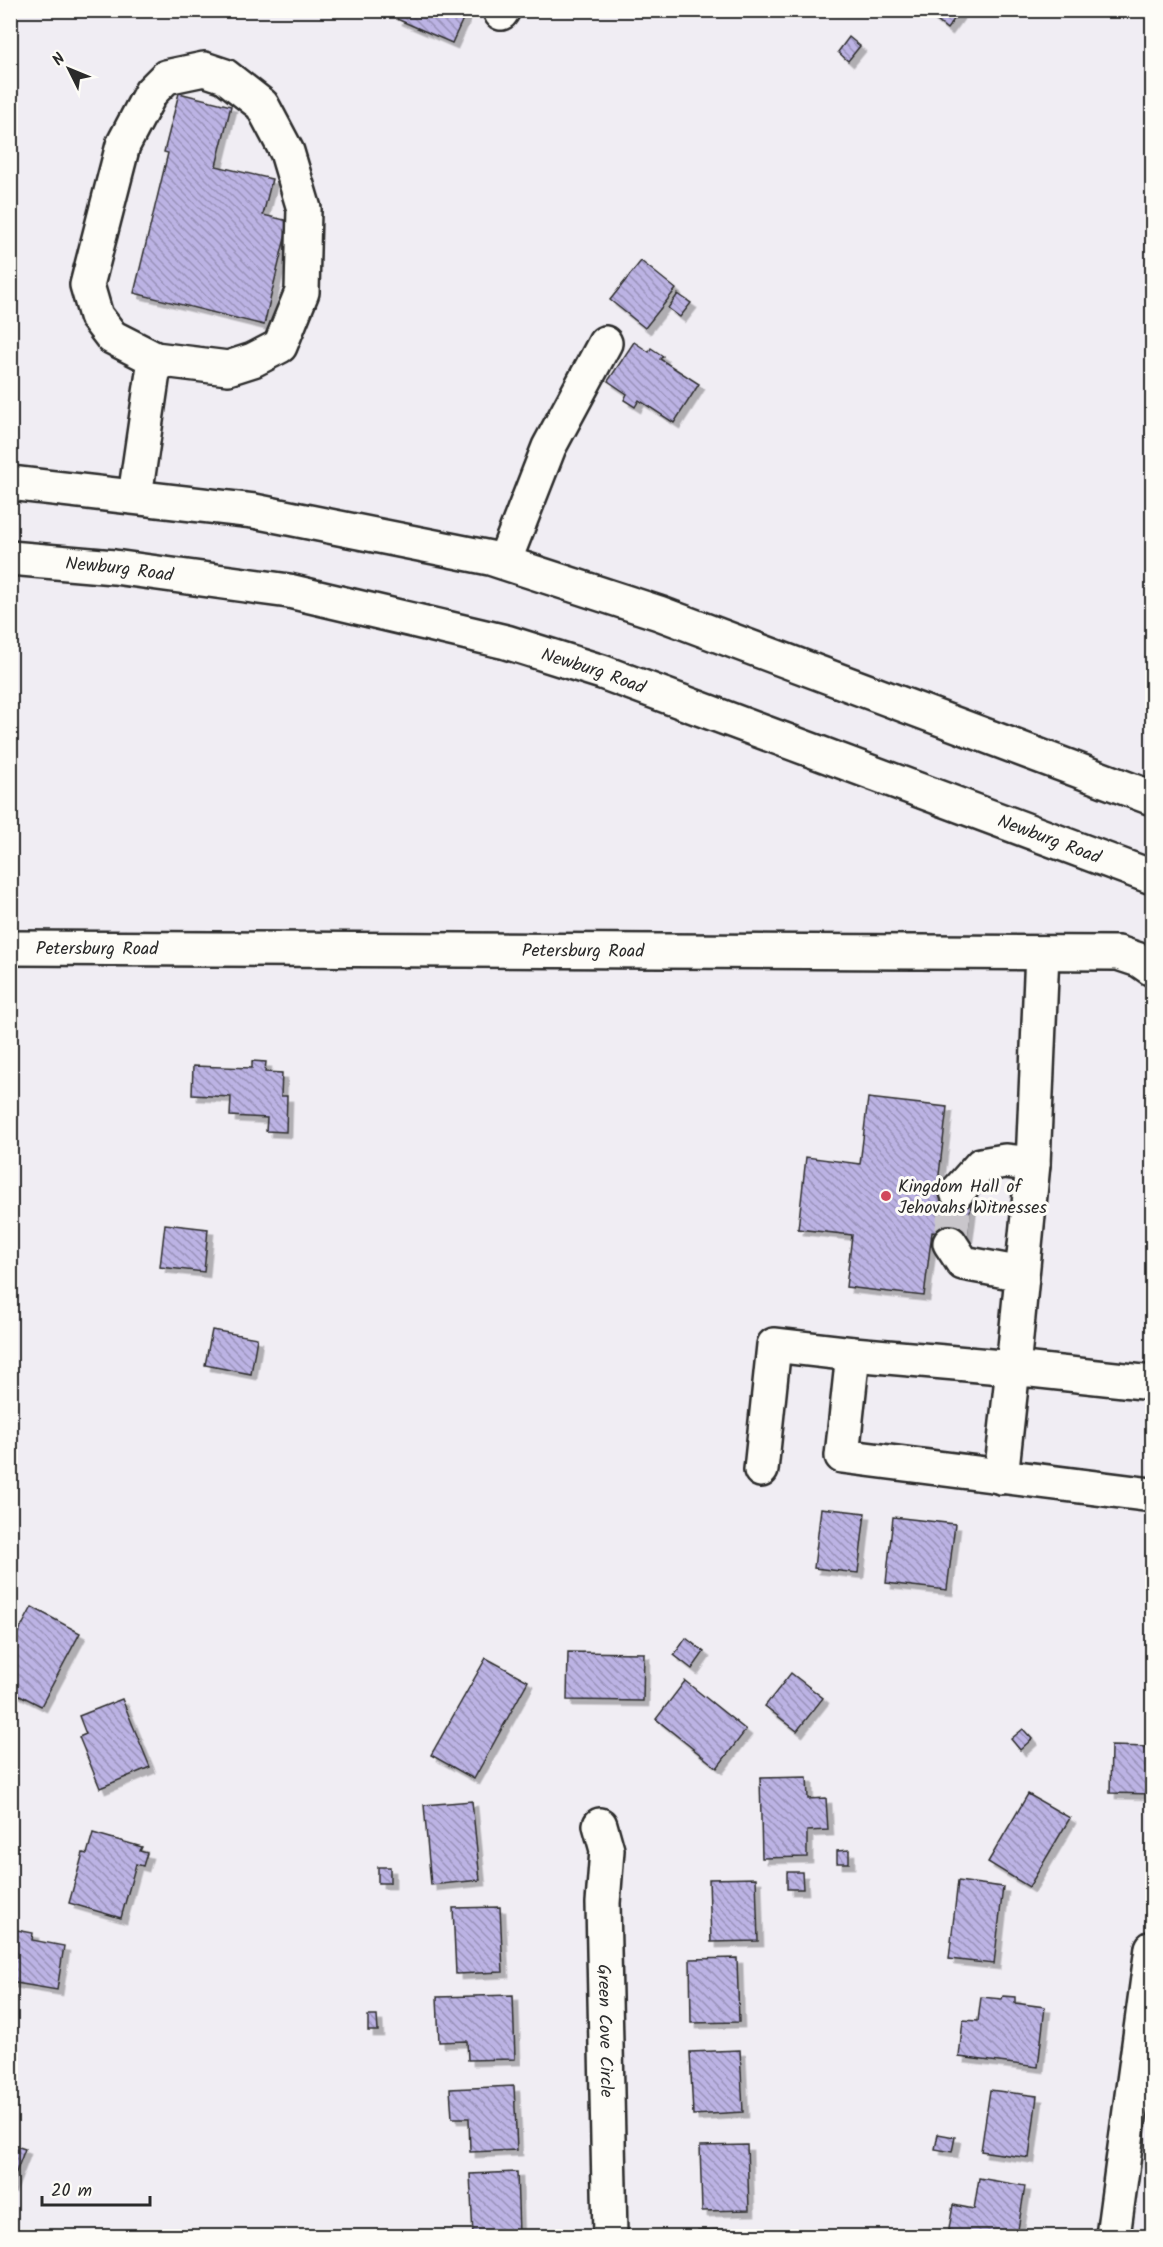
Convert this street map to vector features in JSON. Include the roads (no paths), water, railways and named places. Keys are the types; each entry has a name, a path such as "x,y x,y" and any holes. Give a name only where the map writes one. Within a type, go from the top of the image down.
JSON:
{"main road":[{"path":"204,69 225,76 262,105 287,152 304,209 302,292 280,346 253,360 228,368 155,359 112,338 96,316 87,285 123,145 151,92 165,77 204,69"},
{"path":"504,562 549,447 605,343"},
{"path":"135,496 155,359"},
{"path":"10,483 254,511 504,562 659,613 1152,798"},
{"name":"Newburg Road","path":"10,558 114,567 289,591 506,642 602,672 1152,877"},
{"name":"Petersburg Road","path":"10,948 1118,953 1152,968"},
{"path":"1001,1477 1033,1164 1042,953"},
{"path":"957,1192 981,1165 1005,1161 1033,1164"},
{"path":"950,1243 963,1263 1022,1274"},
{"path":"761,1470 774,1345 1152,1383"},
{"path":"853,1354 842,1456 1152,1495"},
{"name":"Green Cove Circle","path":"600,1825 607,1850 603,1903 610,2236"},
{"path":"1113,2236 1152,1948"}],"tunnel":[{"path":"950,1243 957,1192"}],"place":[{"name":"Kingdom Hall of Jehovahs Witnesses","path":"886,1196"}]}
